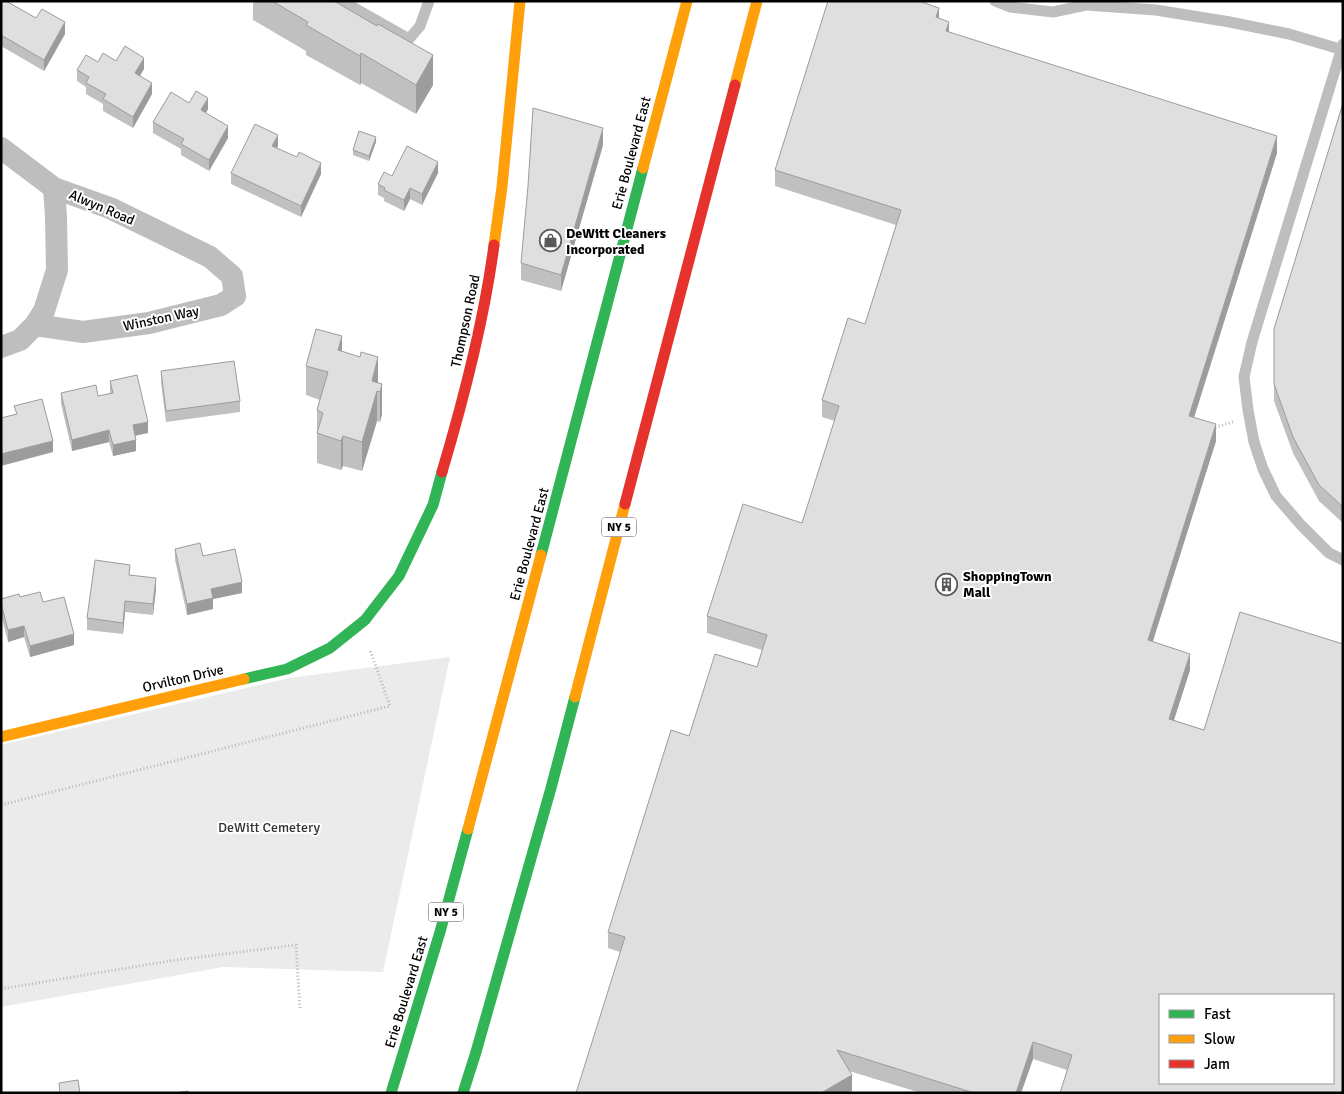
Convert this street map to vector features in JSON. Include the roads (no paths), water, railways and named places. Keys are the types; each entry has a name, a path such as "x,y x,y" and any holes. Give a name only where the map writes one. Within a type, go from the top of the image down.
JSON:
{"main road":[{"name":"Thompson Road","path":"361,623 399,576 433,505 463,400 490,277 502,187 520,1"},
{"name":"Erie Boulevard East","path":"391,1093 440,932 477,797 687,1"},
{"name":"NY 5","path":"463,1093 551,788 757,1"},
{"name":"Orvilton Drive","path":"1,737 287,669 330,648 361,623"}],"street":[{"name":"Alwyn Road","path":"1,148 54,188 110,208 210,257"},
{"path":"1,347 20,340 35,325 44,311 57,270 54,188"},
{"name":"Winston Way","path":"35,325 83,332 149,323 221,305 235,296 232,276 210,257"}],"lane":[{"path":"342,1 409,39 420,26 429,1"},
{"path":"995,1 1010,7 1053,12 1086,5 1157,6 1289,34 1342,48 1252,342 1244,377 1254,442 1263,469 1276,496 1301,526 1329,553 1343,560"},
{"path":"476,1052 478,1085"}],"place":[{"name":"DeWitt Cleaners Incorporated","path":"550,241"},
{"name":"ShoppingTown Mall","path":"947,584"}],"park label":[{"name":"DeWitt Cemetery","path":"269,827"}]}
